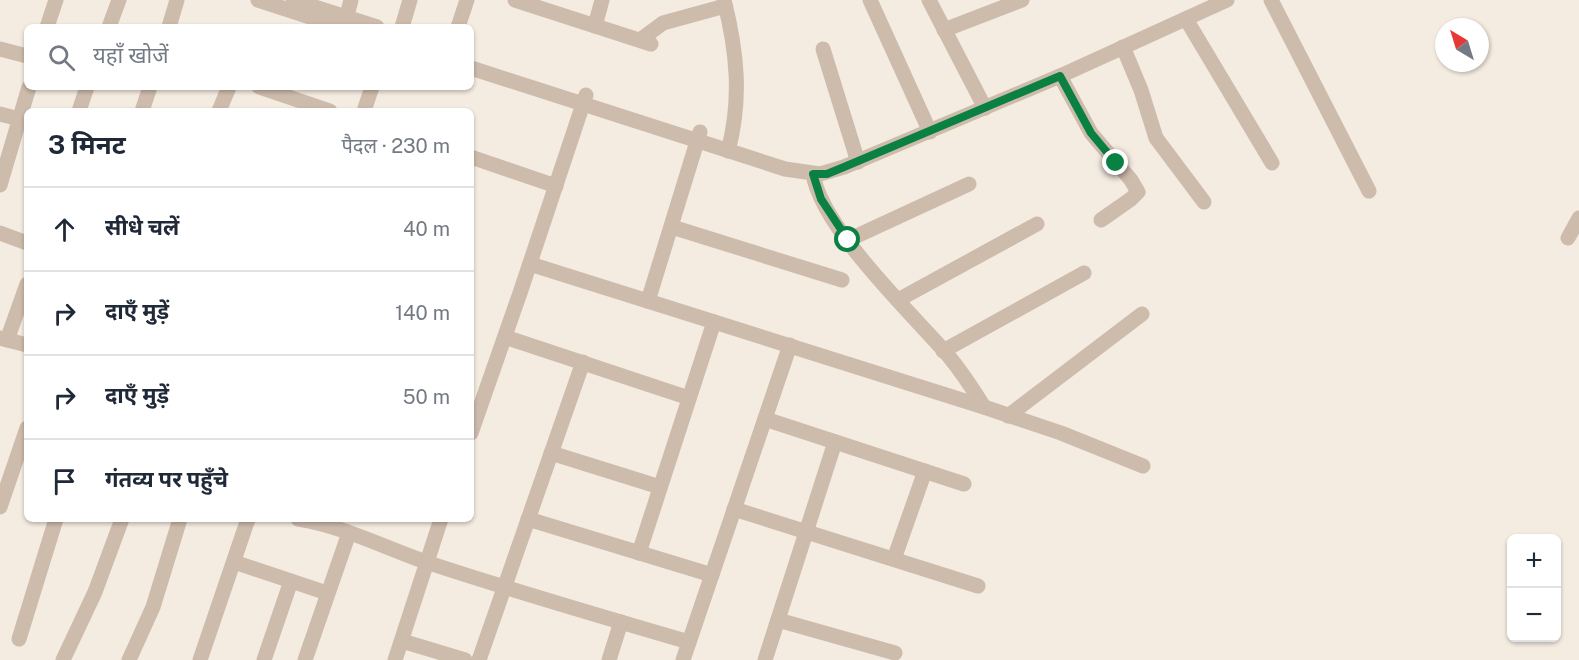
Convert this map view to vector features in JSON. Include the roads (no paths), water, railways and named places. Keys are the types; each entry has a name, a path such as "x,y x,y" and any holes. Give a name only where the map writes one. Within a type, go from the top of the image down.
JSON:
{"street":[{"path":"48,24 56,0"},
{"path":"110,24 119,0"},
{"path":"170,24 177,0"},
{"path":"258,0 344,24"},
{"path":"293,0 344,24"},
{"path":"344,24 351,0"},
{"path":"403,24 410,0"},
{"path":"459,24 466,0"},
{"path":"515,0 542,4 595,26 645,42 663,23 725,3 734,44 737,77 736,109 729,146"},
{"path":"595,26 602,0"},
{"path":"870,0 930,132"},
{"path":"929,0 985,108"},
{"path":"944,30 1022,0"},
{"path":"474,59 585,99 729,146 785,169 827,174 1060,76 1227,0"},
{"path":"1271,0 1369,191"},
{"path":"1186,18 1272,163"},
{"path":"1123,47 1141,90 1156,138 1204,202"},
{"path":"0,49 24,55"},
{"path":"823,49 858,162"},
{"path":"474,69 585,99"},
{"path":"1060,76 1091,133 1131,180 1138,192 1101,220"},
{"path":"25,108 28,90"},
{"path":"81,108 86,90"},
{"path":"143,108 146,90"},
{"path":"220,108 228,90"},
{"path":"268,90 321,108"},
{"path":"365,108 371,90"},
{"path":"474,414 477,394 505,337 585,99"},
{"path":"0,114 23,120 0,185"},
{"path":"648,301 699,136"},
{"path":"729,146 832,171"},
{"path":"474,159 556,186"},
{"path":"813,174 821,199 848,240 957,368 984,407"},
{"path":"848,240 969,184"},
{"path":"1568,238 1579,218"},
{"path":"898,300 1037,224"},
{"path":"672,227 842,280"},
{"path":"0,233 24,242"},
{"path":"530,264 984,407 1061,433 1143,466"},
{"path":"943,351 1084,273"},
{"path":"24,291 4,339 24,344"},
{"path":"1008,416 1142,314"},
{"path":"639,553 714,321"},
{"path":"505,337 689,398"},
{"path":"683,660 790,345"},
{"path":"479,660 583,362"},
{"path":"765,419 964,484"},
{"path":"0,507 24,437"},
{"path":"765,660 835,442"},
{"path":"551,453 660,487"},
{"path":"894,559 925,471"},
{"path":"734,509 978,586"},
{"path":"528,519 712,575"},
{"path":"19,639 55,522"},
{"path":"63,660 95,592 121,522"},
{"path":"129,660 153,607 179,522"},
{"path":"200,660 247,522"},
{"path":"309,522 349,533 504,588 689,642"},
{"path":"395,660 440,522"},
{"path":"304,660 349,533"},
{"path":"234,562 327,593"},
{"path":"264,660 291,580"},
{"path":"778,620 894,653"},
{"path":"609,660 621,622"},
{"path":"402,641 465,660"}]}
